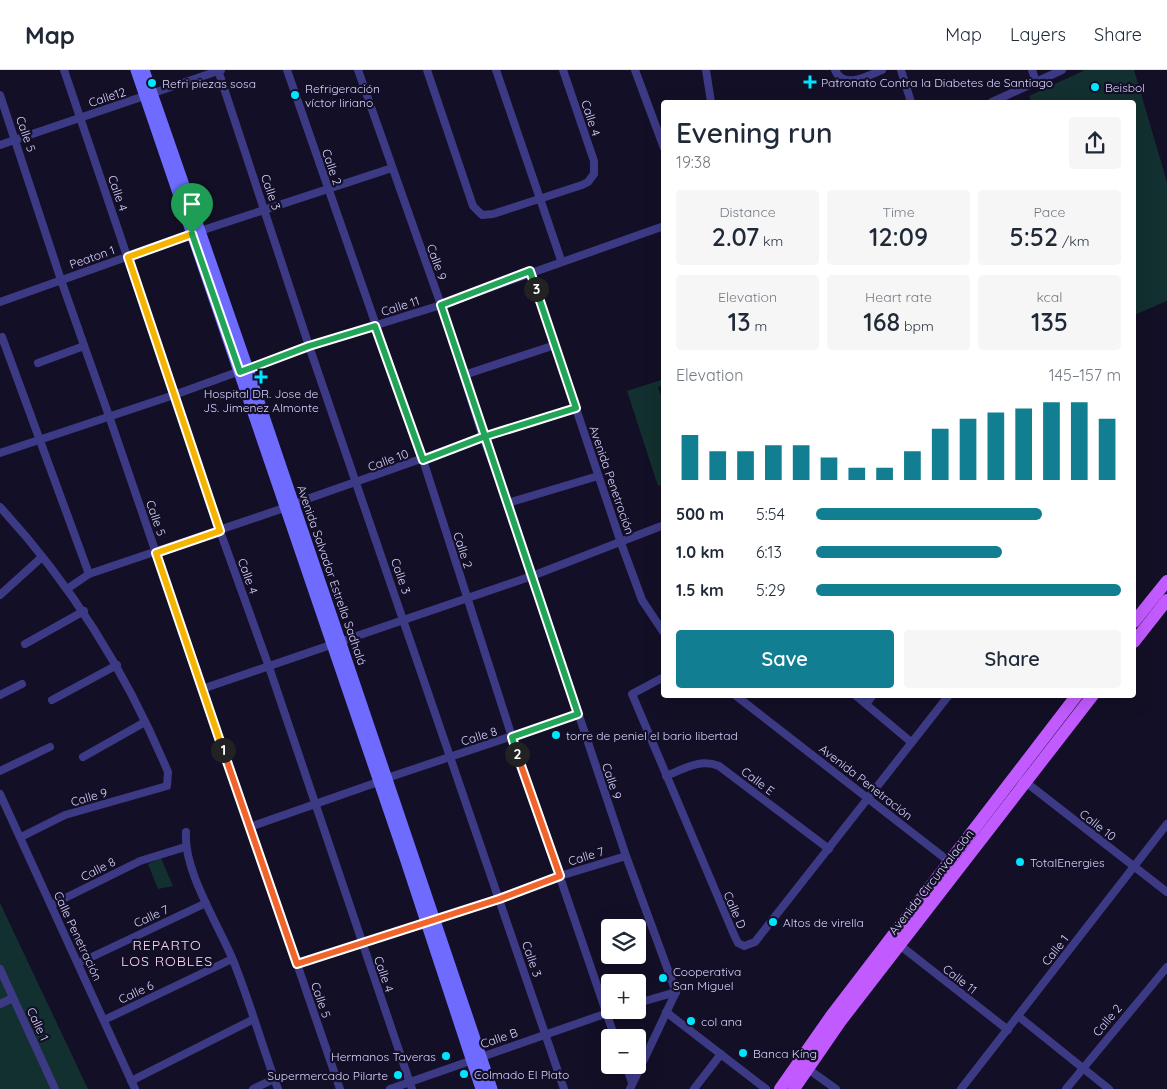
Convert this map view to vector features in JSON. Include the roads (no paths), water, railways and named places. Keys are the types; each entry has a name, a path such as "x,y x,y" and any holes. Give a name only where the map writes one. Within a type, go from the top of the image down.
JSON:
{"main road":[{"name":"Avenida Salvador Estrella Sadhalá","path":"136,70 148,95 244,370 476,1057 492,1089"},
{"name":"Avenida Salvador Estrella Sadhalá","path":"144,70 148,95"},
{"path":"1136,620 1167,581"},
{"path":"1136,639 1167,600"},
{"name":"Avenida Circunvalación","path":"1021,778 1075,698"},
{"name":"Avenida Circunvalación","path":"780,1089 831,1016 895,941 1021,778 1090,698"},
{"name":"Avenida Circunvalación","path":"794,1089 895,941"},
{"name":"Avenida Salvador Estrella Sadhalá","path":"476,1057 481,1089"}],"street":[{"name":"Calle 4","path":"64,70 411,1086"},
{"name":"Calle12","path":"0,145 219,70"},
{"name":"Calle 3","path":"219,70 309,346 564,1089"},
{"name":"Calle 2","path":"287,70 423,460 512,737 601,998"},
{"name":"Calle 9","path":"358,70 441,305 483,437 508,503 626,856 676,992"},
{"path":"427,70 473,206 478,213 493,214 541,199"},
{"path":"496,70 562,260"},
{"name":"Calle 4","path":"541,199 582,185 588,182 594,174 594,161 563,70"},
{"path":"635,70 661,140"},
{"path":"706,70 711,100"},
{"path":"835,70 842,79 855,80 882,70"},
{"path":"901,70 910,100"},
{"path":"1032,70 1036,82"},
{"path":"996,100 1062,70"},
{"name":"Calle 5","path":"0,95 60,280 109,416 340,1089"},
{"name":"Peaton 1","path":"0,302 196,233 392,168"},
{"name":"Calle 11","path":"0,452 174,395 309,346 441,305 530,271 661,227"},
{"name":"Avenida Penetración","path":"530,271 621,543 642,600 661,628"},
{"path":"2,337 89,574"},
{"path":"464,375 555,345"},
{"path":"38,363 84,346"},
{"name":"Calle 10","path":"66,589 89,574 220,531 483,437 576,408"},
{"path":"508,503 598,476"},
{"path":"1,511 42,557 84,611 117,665 145,722 83,756"},
{"path":"202,690 532,576 661,526"},
{"path":"0,595 42,557"},
{"path":"26,644 84,611"},
{"path":"52,700 117,665"},
{"name":"Calle D","path":"661,679 632,694 735,937 741,945 747,946 755,942 829,849 910,742 947,698"},
{"path":"0,695 22,684"},
{"name":"Avenida Penetración","path":"739,698 954,865"},
{"path":"859,698 910,742"},
{"path":"866,704 871,698"},
{"name":"Calle 8","path":"250,827 450,756 578,714"},
{"name":"Calle 9","path":"20,837 66,815 167,786 168,772 145,722"},
{"path":"0,771 50,747"},
{"name":"Calle E","path":"666,776 697,763 712,763 719,766 829,849"},
{"name":"Calle 10","path":"1021,778 1167,892"},
{"name":"Calle Penetración","path":"0,794 79,963 134,1089"},
{"name":"Calle 1","path":"961,1089 1167,824"},
{"path":"186,832 185,847 206,903 232,959 278,1089"},
{"name":"Calle 8","path":"51,906 140,861 185,847"},
{"name":"Calle 7","path":"297,964 431,922 560,876 626,856"},
{"name":"Calle 7","path":"79,963 206,903"},
{"name":"Calle 11","path":"895,941 1008,1030"},
{"name":"Calle 6","path":"104,1020 232,959"},
{"name":"Calle 2","path":"1066,1089 1167,967"},
{"name":"Calle 1","path":"0,969 55,1089"},
{"path":"646,1001 676,992"},
{"path":"631,1086 676,992"},
{"path":"0,1004 13,998"},
{"path":"666,1012 766,1089"},
{"name":"Calle B","path":"390,1089 411,1086 476,1057 601,1015"},
{"path":"1018,1016 1109,1089"},
{"path":"131,1081 254,1019"},
{"path":"694,1089 721,1054"},
{"path":"808,1069 836,1089"},
{"path":"253,1089 274,1079"}],"place":[{"name":"Patronato Contra la Diabetes de Santiago","path":"810,82"},
{"name":"Refri piezas sosa","path":"152,83"},
{"name":"Beisbol","path":"1095,87"},
{"name":"Refrigeración víctor liriano","path":"295,95"},
{"name":"Hospital DR. Jose de JS. Jimenez Almonte","path":"261,377"},
{"name":"torre de peniel el bario libertad","path":"556,735"},
{"name":"TotalEnergies","path":"1020,862"},
{"name":"Altos de virella","path":"773,922"},
{"name":"Cooperativa San Miguel","path":"663,978"},
{"name":"col ana","path":"691,1021"},
{"name":"Banca King","path":"743,1053"},
{"name":"Hermanos Taveras","path":"446,1056"},
{"name":"Colmado El Plato","path":"464,1074"},
{"name":"Supermercado Pilarte","path":"398,1075"}],"district":[{"name":"REPARTO LOS ROBLES","path":"167,954"}]}
